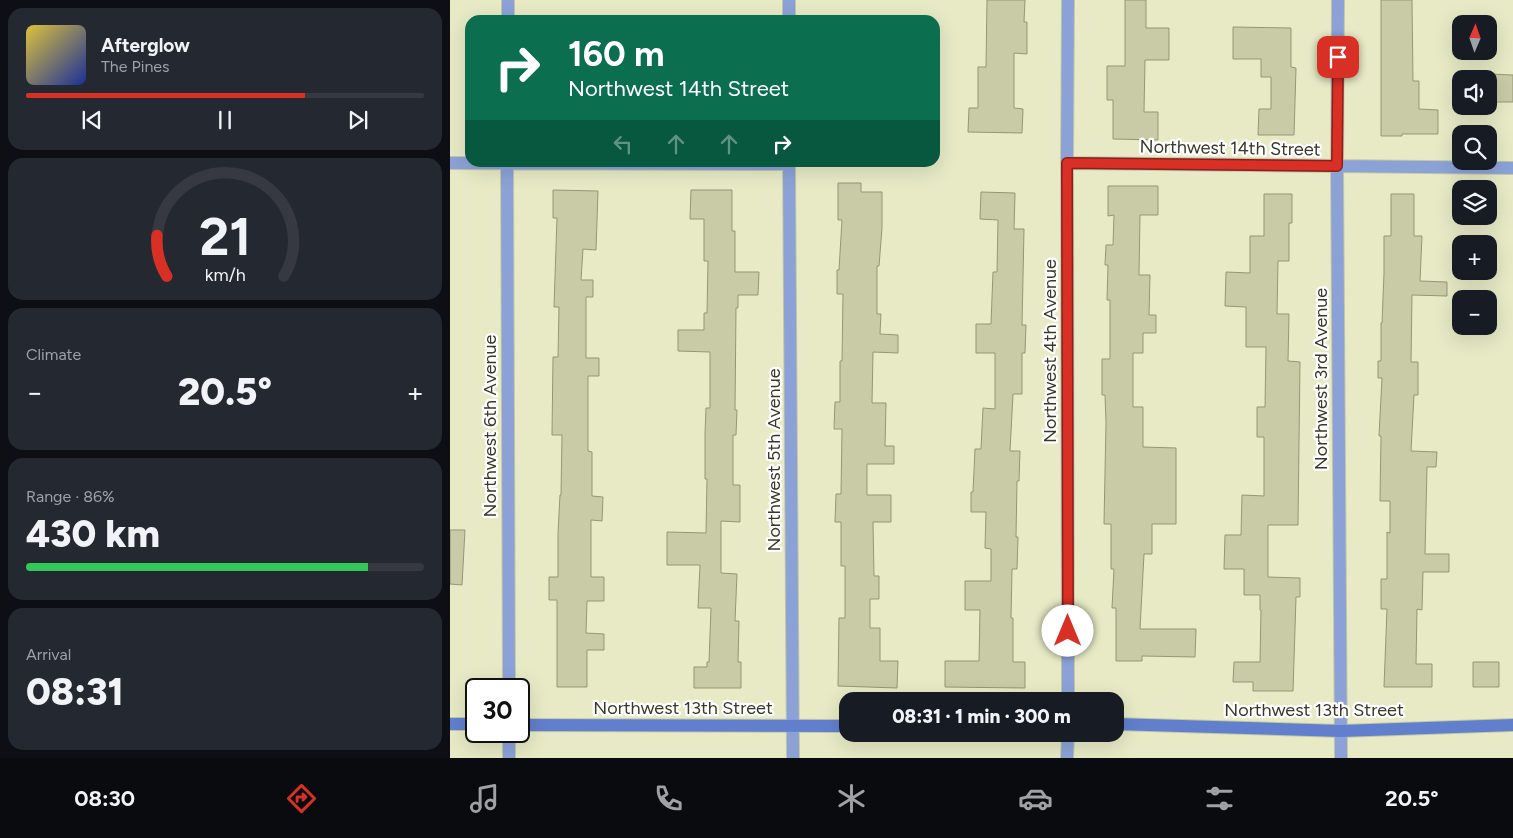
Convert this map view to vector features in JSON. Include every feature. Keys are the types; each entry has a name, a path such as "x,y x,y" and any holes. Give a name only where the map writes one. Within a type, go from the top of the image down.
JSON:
{"street":[{"path":"508,0 508,15"},
{"path":"789,0 789,15"},
{"name":"Northwest 4th Avenue","path":"1068,0 1068,692"},
{"name":"Northwest 3rd Avenue","path":"1338,0 1337,166 1341,758"},
{"path":"450,163 465,163"},
{"name":"Northwest 14th Street","path":"1067,163 1513,168"},
{"name":"Northwest 6th Avenue","path":"507,167 509,678"},
{"name":"Northwest 5th Avenue","path":"789,167 793,758"},
{"path":"450,724 465,724"},
{"name":"Northwest 13th Street","path":"1124,724 1341,731 1513,725"},
{"name":"Northwest 13th Street","path":"530,725 839,726"},
{"path":"1067,758 1068,742"},
{"path":"509,743 509,758"}],"building":[{"path":"987,0 1025,0 1024,22 1027,22 1027,54 1014,53 1014,108 1023,109 1022,133 968,132 969,108 978,108 978,67 986,67"},
{"path":"1125,0 1146,0 1146,28 1169,28 1169,60 1145,60 1144,112 1158,112 1158,140 1113,139 1113,100 1107,100 1107,66 1125,66"},
{"path":"1381,0 1412,0 1413,81 1419,81 1419,109 1438,110 1438,134 1381,136"},
{"path":"1233,27 1291,28 1291,67 1296,68 1294,135 1258,135 1259,109 1271,109 1271,77 1261,77 1261,59 1233,59"},
{"path":"1497,74 1513,75 1513,102 1497,102"},
{"path":"838,183 861,183 861,192 882,192 882,228 879,266 877,266 877,314 881,314 880,334 898,335 898,353 873,352 872,403 886,403 885,446 894,446 894,464 867,464 867,495 891,495 891,522 873,522 874,576 879,576 879,599 870,599 870,628 880,628 880,661 898,661 897,688 838,686 839,618 845,618 845,566 841,566 841,522 835,522 836,494 841,494 842,429 834,429 835,402 840,402 840,361 842,361 843,294 837,294 837,270 839,270 842,220 838,220"},
{"path":"1108,186 1158,186 1158,215 1140,215 1139,275 1150,275 1149,315 1156,315 1156,333 1143,333 1143,353 1133,353 1133,407 1143,407 1143,447 1176,448 1176,524 1152,524 1152,554 1144,554 1140,629 1196,629 1195,657 1142,656 1142,661 1116,661 1116,608 1112,608 1114,569 1111,569 1111,524 1104,524 1106,422 1105,395 1102,395 1102,359 1110,359 1110,300 1107,300 1108,265 1105,265 1106,245 1113,245 1114,215 1108,216"},
{"path":"553,190 598,191 596,250 583,249 581,280 593,280 593,297 586,297 586,358 599,358 599,376 588,376 588,451 592,452 592,496 603,497 602,521 591,520 591,577 604,577 604,601 587,601 586,633 604,634 604,650 587,650 587,687 557,687 557,600 549,600 549,577 558,577 562,435 552,435 553,357 558,357 559,307 554,307 557,218 553,218"},
{"path":"691,190 732,190 735,272 759,272 758,295 738,295 738,308 736,308 735,410 737,410 736,435 733,435 733,485 740,485 740,522 721,521 721,573 737,574 735,621 739,621 738,662 741,662 741,688 694,688 694,667 707,667 707,662 709,662 711,608 698,608 700,565 667,565 667,532 706,533 707,479 705,479 705,434 706,408 710,408 710,352 678,351 678,330 704,330 704,313 707,313 708,261 704,261 704,219 690,219"},
{"path":"981,192 1015,193 1014,229 1024,229 1022,325 1026,325 1025,353 1022,353 1022,394 1013,394 1010,451 1020,451 1019,481 1017,481 1017,569 1012,569 1011,618 1013,618 1013,662 1025,662 1025,688 945,687 945,661 979,661 980,610 965,610 965,581 991,581 991,549 985,548 986,512 971,512 975,449 981,449 983,408 995,409 995,353 976,353 976,324 991,324 993,272 997,272 998,220 980,219"},
{"path":"1264,194 1292,194 1292,223 1289,223 1289,261 1278,261 1277,314 1289,314 1288,361 1300,362 1298,525 1268,525 1268,577 1300,578 1300,597 1296,597 1293,691 1253,691 1253,682 1233,682 1234,662 1260,662 1260,595 1244,595 1244,569 1224,569 1225,535 1241,535 1242,495 1264,496 1264,437 1257,437 1257,407 1265,407 1266,347 1246,347 1246,307 1225,306 1226,272 1250,273 1250,236 1264,236"},
{"path":"1391,194 1414,194 1414,236 1422,236 1420,281 1447,282 1447,296 1412,295 1411,362 1418,362 1418,395 1414,395 1411,451 1437,452 1436,467 1427,467 1425,554 1449,554 1449,572 1423,572 1422,610 1417,609 1416,664 1432,664 1432,687 1384,687 1387,609 1381,609 1381,579 1387,579 1387,532 1390,533 1390,501 1380,501 1381,436 1379,436 1382,378 1378,378 1378,361 1381,361 1384,236 1391,236"},
{"path":"450,530 465,530 462,585 450,584"},
{"path":"1473,662 1499,662 1499,687 1473,687"}],"route":[{"path":"1068,631 1067,163 1337,166 1338,57"}]}
